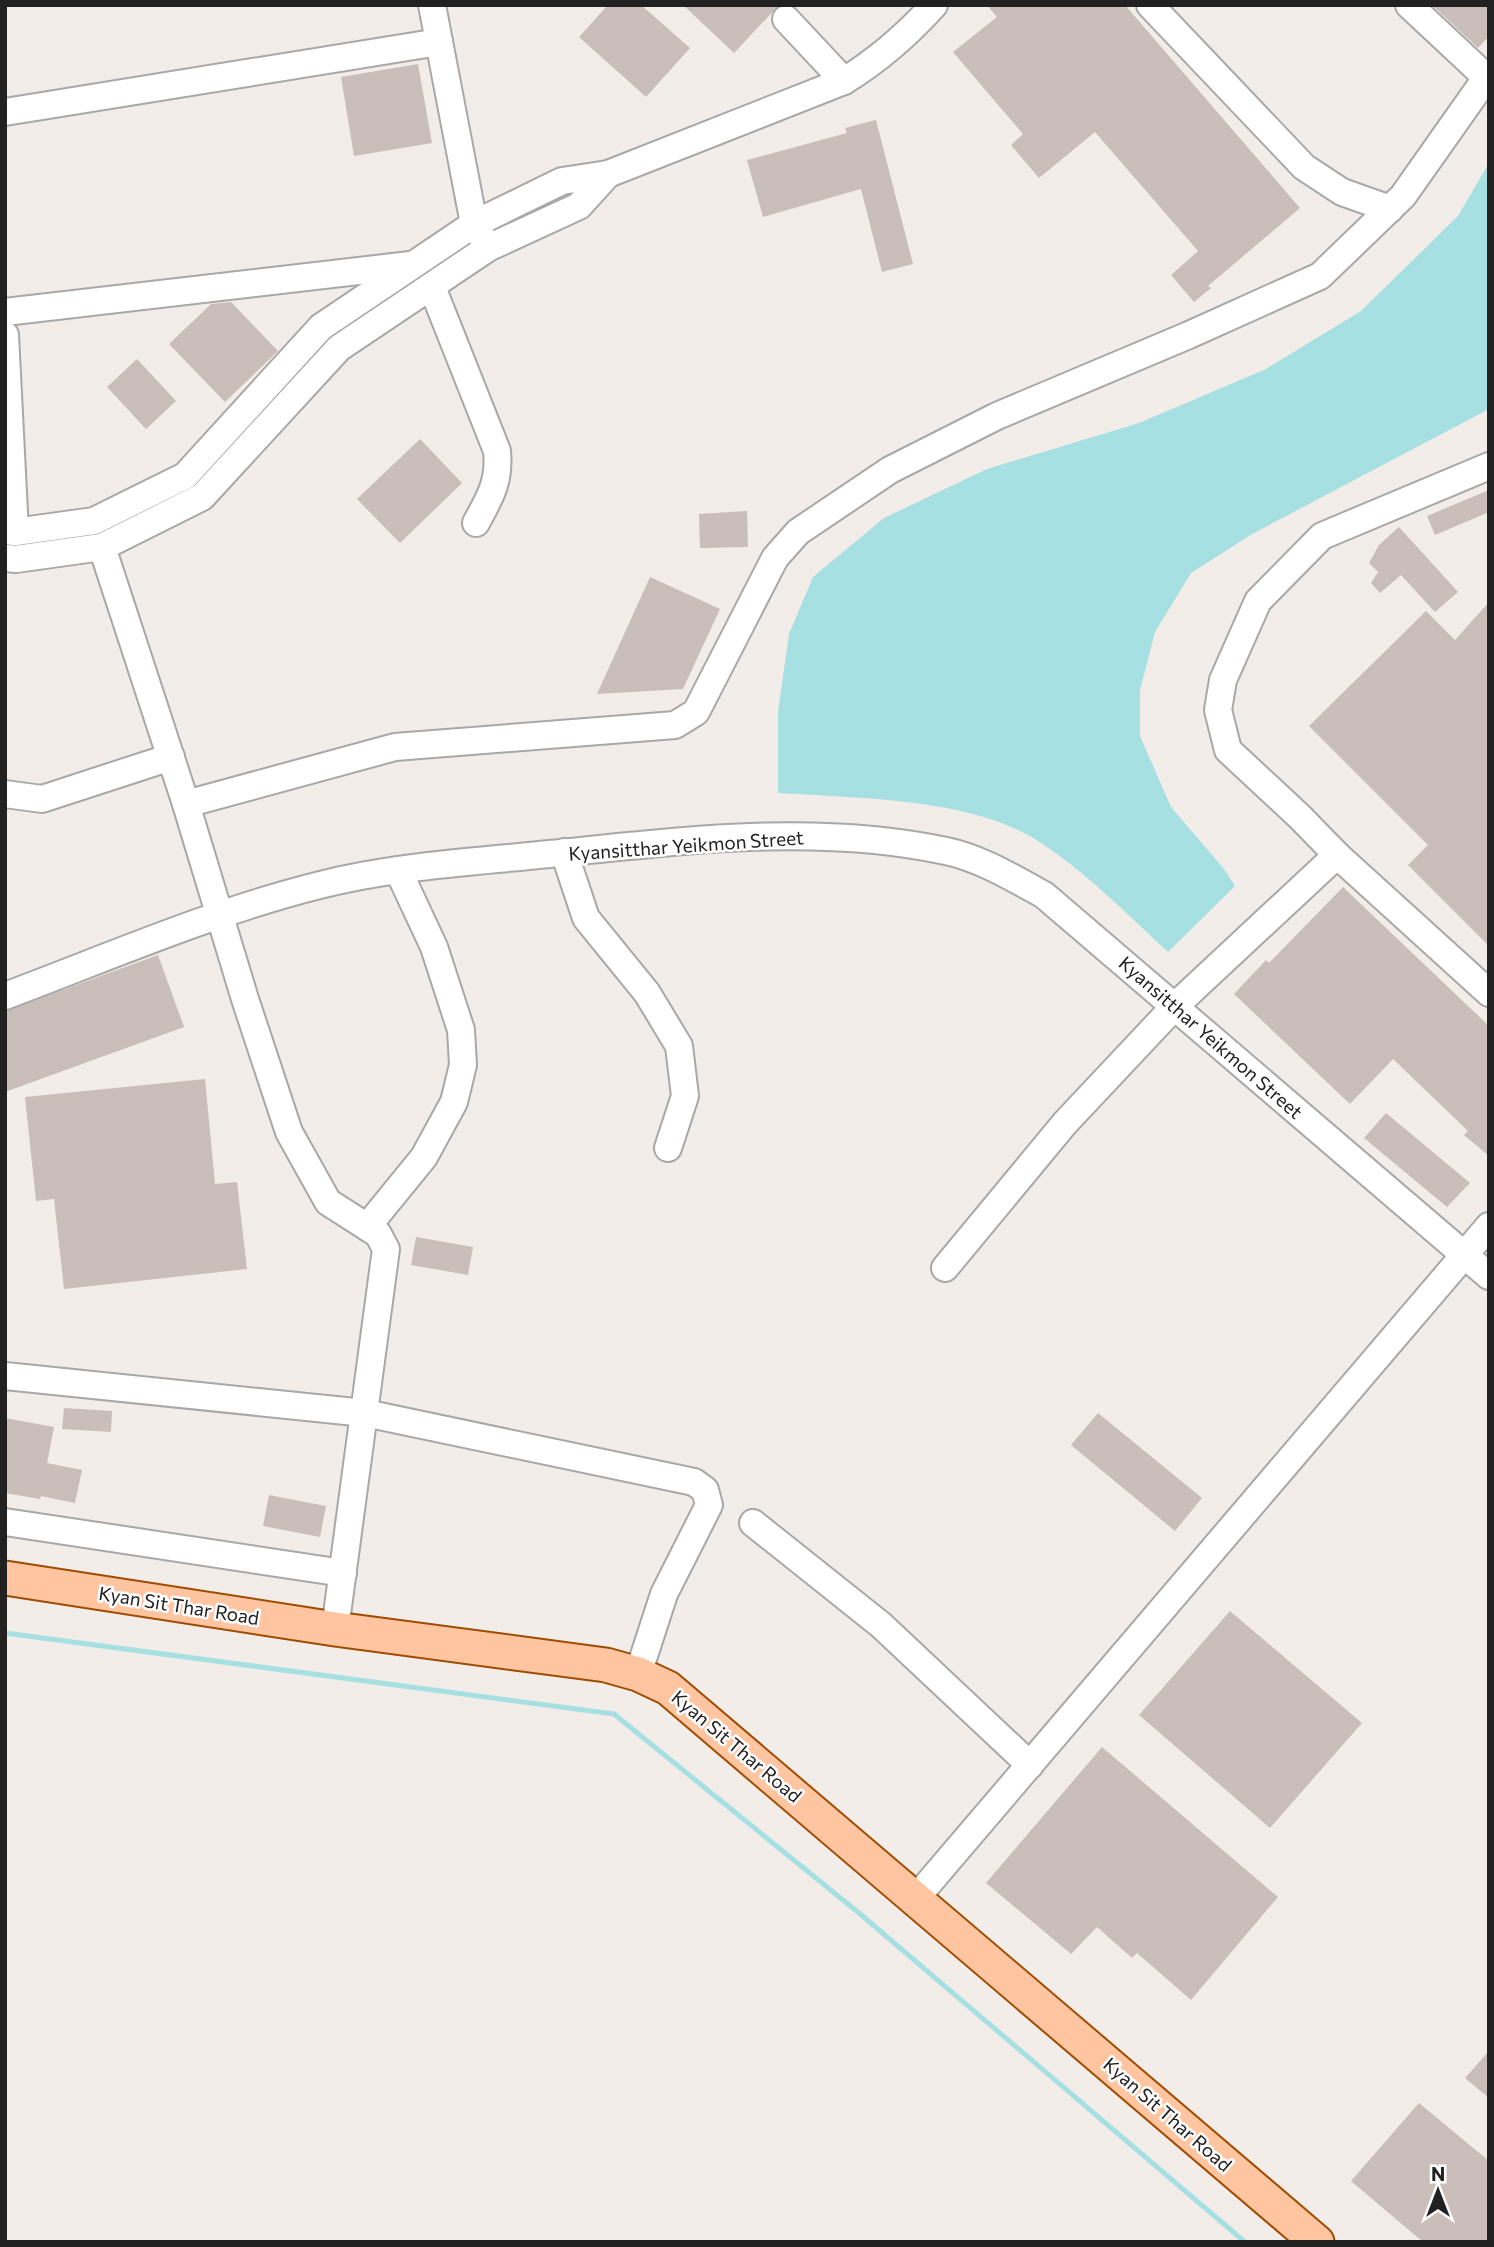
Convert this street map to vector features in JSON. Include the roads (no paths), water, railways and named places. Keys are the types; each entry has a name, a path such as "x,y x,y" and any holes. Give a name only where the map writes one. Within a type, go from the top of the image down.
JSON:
{"main road":[{"name":"Kyan Sit Thar Road","path":"5,1578 335,1629 606,1665 638,1674 668,1688 1317,2242"}],"street":[{"path":"432,5 474,225 488,248"},
{"path":"5,335 10,531 94,521 185,476 321,327 474,225 562,181 608,174 844,81 871,65 934,5"},
{"path":"1150,5 1304,167 1342,192 1390,209"},
{"path":"186,804 396,747 675,725 696,712 775,558 798,532 890,470 997,416 1320,276 1390,209 1403,196 1487,75 1409,5"},
{"path":"786,19 844,81"},
{"path":"5,112 439,42"},
{"path":"5,558 16,559 102,547 202,498 339,348 488,248 579,206 608,174"},
{"path":"5,312 416,264"},
{"path":"432,287 497,451 499,470 494,489 475,523"},
{"path":"1489,466 1322,536 1258,601 1228,668 1218,710 1228,750 1337,855 1489,993"},
{"path":"102,547 289,1132 328,1202 378,1234 386,1249 335,1629"},
{"path":"5,794 42,799 171,757"},
{"name":"Kyansitthar Yeikmon Street","path":"5,996 219,914 321,884 397,870 668,842 795,835 894,843 948,851 999,871 1044,895 1489,1276"},
{"path":"564,852 586,918 648,993 678,1046 685,1096 668,1148"},
{"path":"945,1268 1065,1123 1175,1006 1337,855"},
{"path":"367,1227 425,1157 454,1102 463,1065 461,1030 434,947 397,870"},
{"path":"916,1898 1489,1226"},
{"path":"5,1376 365,1413 694,1482 705,1490 709,1504 664,1594 638,1674"},
{"path":"5,1522 343,1573"},
{"path":"753,1522 881,1625 1030,1765"}],"water":[{"path":"1489,163 1489,409 1252,534 1191,573 1155,632 1140,690 1140,736 1171,807 1224,869 1235,886 1168,952 1073,866 1038,841 1011,827 947,808 877,799 778,793 778,712 789,634 813,577 884,518 987,469 1139,423 1266,369 1361,311 1458,216"}],"waterway":[{"path":"5,1633 614,1714 859,1913 1245,2242"}]}
